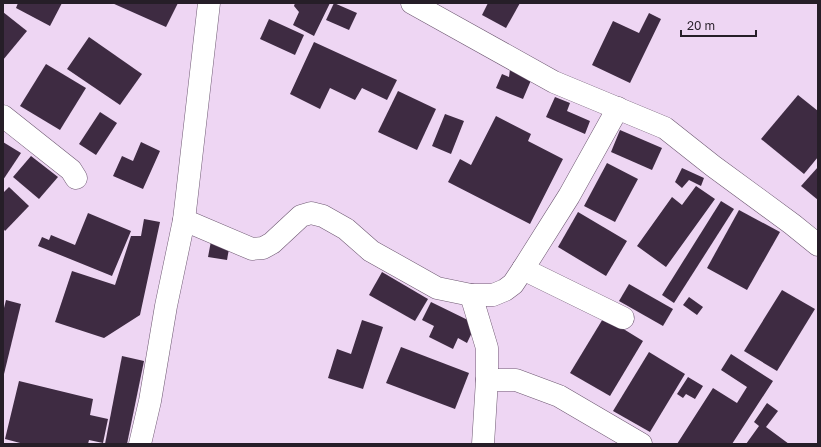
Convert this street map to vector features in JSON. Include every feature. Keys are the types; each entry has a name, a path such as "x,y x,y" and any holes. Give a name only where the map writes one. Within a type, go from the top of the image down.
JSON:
{"street":[{"path":"140,444 150,401 166,306 184,220 209,3"},
{"path":"412,3 554,82 665,128 818,245"},
{"path":"184,220 252,249 263,248 272,243 301,216 312,213 323,216 346,229 371,251 437,288 471,295 494,295 513,284 524,269 570,196 618,108"},
{"path":"3,116 71,170 76,178"},
{"path":"524,269 623,318"},
{"path":"471,295 487,348 487,380 483,444"},
{"path":"487,380 516,380 559,396 641,444"}],"building":[{"path":"18,3 62,3 50,26 16,8"},
{"path":"112,3 178,3 166,27"},
{"path":"295,3 330,3 314,36 293,25 299,12 294,6"},
{"path":"334,3 357,13 349,30 326,20"},
{"path":"488,3 520,3 506,28 482,15"},
{"path":"3,12 27,31 3,60"},
{"path":"649,13 661,19 630,83 592,65 613,21 639,33"},
{"path":"269,19 304,35 295,55 260,39"},
{"path":"89,37 142,74 120,105 67,69"},
{"path":"314,42 397,80 387,100 362,88 355,100 330,88 320,109 290,94"},
{"path":"46,64 86,88 60,130 20,106"},
{"path":"510,69 532,78 523,99 496,88 502,74 509,77"},
{"path":"398,91 436,109 417,150 378,132"},
{"path":"798,95 818,111 818,157 804,174 761,139"},
{"path":"555,97 570,103 567,111 590,121 585,134 546,117"},
{"path":"100,112 117,123 96,155 79,144"},
{"path":"445,114 464,121 451,154 432,146"},
{"path":"496,116 531,134 528,141 563,159 530,224 448,182 460,159 471,165"},
{"path":"620,130 662,148 652,170 611,152"},
{"path":"3,142 21,153 3,180"},
{"path":"141,142 160,151 143,189 113,176 122,156 133,161"},
{"path":"31,156 58,177 39,199 13,177"},
{"path":"607,163 638,179 615,222 584,206"},
{"path":"818,167 818,200 801,186"},
{"path":"682,168 704,178 701,186 689,180 682,188 675,182"},
{"path":"696,186 715,199 666,267 637,246 672,197 682,205"},
{"path":"9,187 29,206 5,231 3,228 3,193"},
{"path":"721,201 734,209 674,303 662,295"},
{"path":"739,210 780,232 747,290 707,268"},
{"path":"578,212 627,241 606,276 558,247"},
{"path":"88,213 131,231 112,276 38,246 42,237 49,240 51,235 75,245"},
{"path":"144,219 160,222 140,315 104,338 55,322 72,271 115,285 131,236 141,236"},
{"path":"211,241 230,243 227,260 208,257"},
{"path":"382,272 428,299 415,321 369,295"},
{"path":"629,284 673,309 663,326 619,301"},
{"path":"782,290 815,309 777,371 744,351"},
{"path":"689,297 703,307 697,315 683,305"},
{"path":"6,300 21,304 4,374 3,312"},
{"path":"431,302 476,324 467,343 458,338 453,349 429,337 434,326 422,320"},
{"path":"604,317 643,341 610,396 570,373"},
{"path":"362,320 383,327 363,389 328,378 337,349 351,354"},
{"path":"401,347 469,373 455,409 386,383"},
{"path":"649,352 685,374 650,432 613,411"},
{"path":"731,354 773,381 732,444 677,444 713,388 737,403 747,387 721,370"},
{"path":"122,356 144,361 127,444 105,444"},
{"path":"688,377 703,386 695,399 686,394 683,398 677,394"},
{"path":"19,381 93,399 90,415 108,419 103,443 89,440 88,444 24,444 5,439"},
{"path":"767,403 778,411 766,427 789,444 746,444 759,426 754,422"}]}
